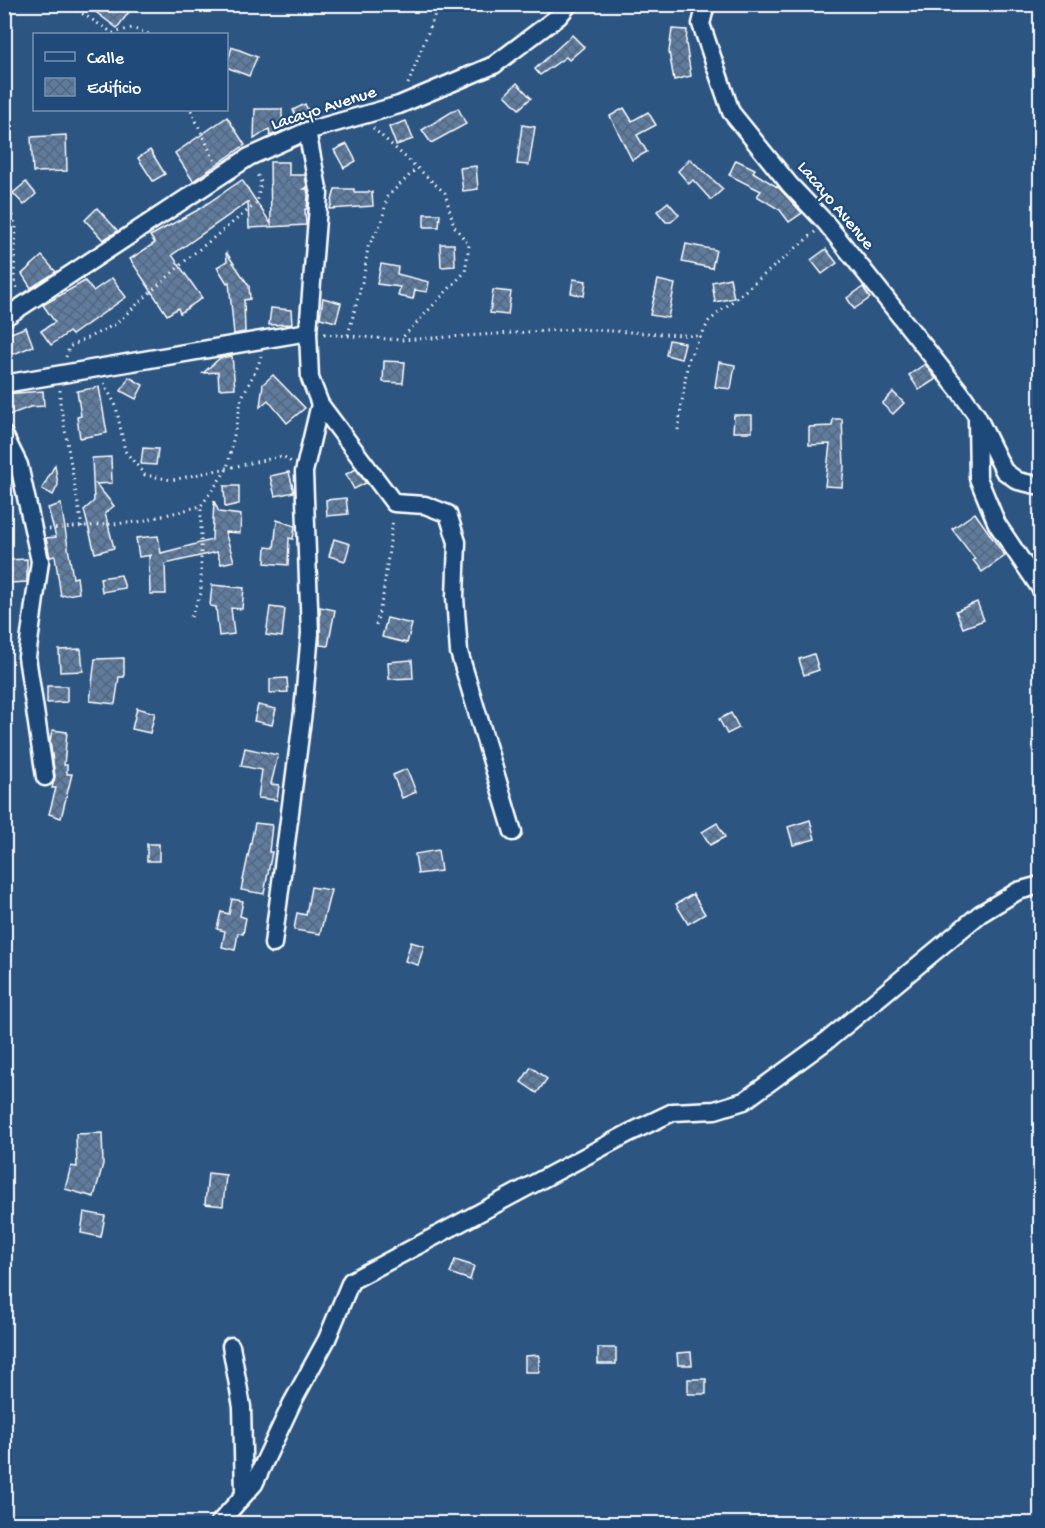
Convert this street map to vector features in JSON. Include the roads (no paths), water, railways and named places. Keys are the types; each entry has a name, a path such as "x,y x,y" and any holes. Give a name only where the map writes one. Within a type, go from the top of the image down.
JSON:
{"street":[{"name":"Lacayo Avenue","path":"4,318 249,157 307,131 399,105 494,65 559,16 568,4"},
{"name":"Lacayo Avenue","path":"706,4 701,24 731,112 790,185 826,223 977,416 1004,471 1018,481 1041,486"},
{"path":"307,131 319,194 308,332 310,378 320,404 394,503 425,504 448,514 457,542 455,597 459,652 513,832"},
{"path":"4,384 308,332"},
{"path":"273,944 303,712 310,633 304,472 320,404"},
{"path":"977,416 978,478 997,524 1041,588"},
{"path":"4,435 19,465 40,561 27,657 45,777"},
{"path":"218,1524 254,1484 292,1403 327,1339 351,1281 664,1116 673,1112 715,1110 744,1101 829,1039 980,914 1018,891 1041,885"},
{"path":"231,1346 242,1407 244,1494"}]}
